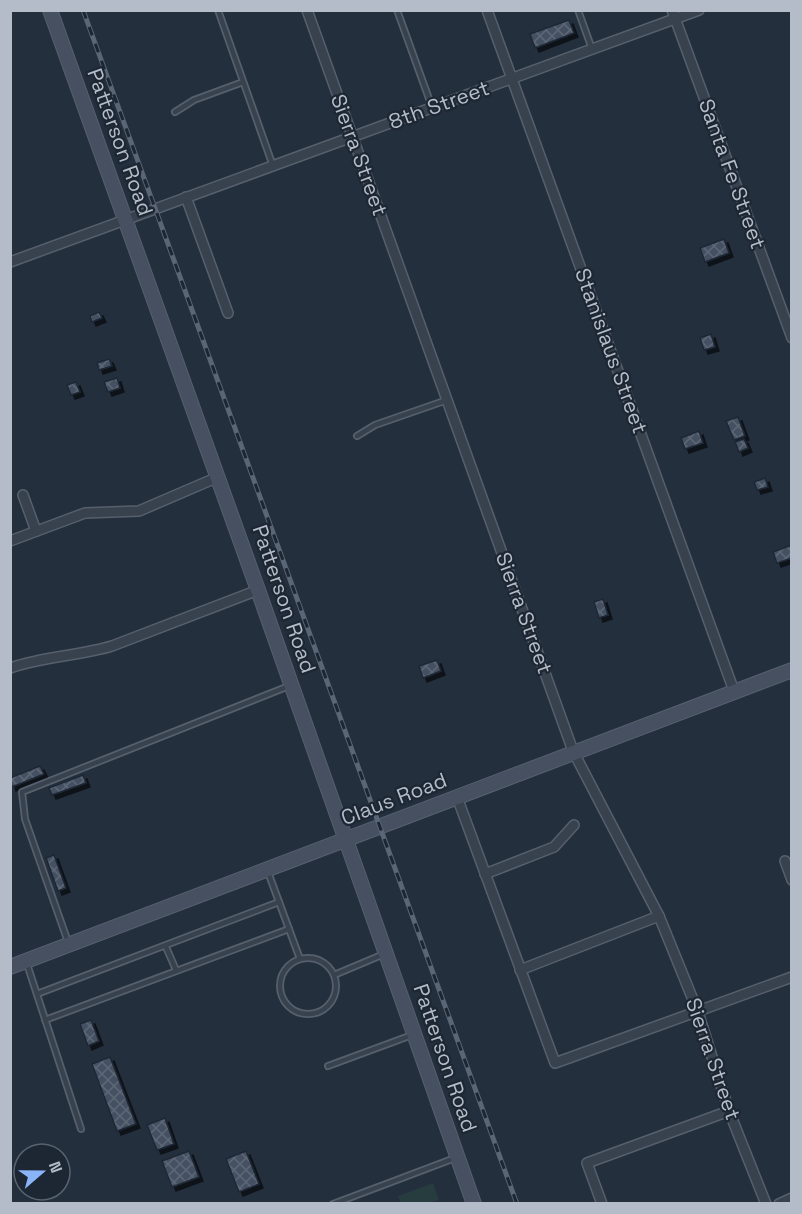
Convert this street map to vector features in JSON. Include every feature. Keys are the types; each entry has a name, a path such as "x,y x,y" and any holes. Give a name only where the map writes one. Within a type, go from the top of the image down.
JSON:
{"main road":[{"name":"Patterson Road","path":"50,10 218,477 474,1203"},
{"name":"Claus Road","path":"10,967 268,870 573,751 792,670"}],"street":[{"name":"Sierra Street","path":"307,10 573,751 659,916 698,1012 729,1111 766,1203"},
{"name":"Stanislaus Street","path":"487,10 734,691"},
{"name":"8th Street","path":"10,262 512,79 673,15 699,10"},
{"name":"Santa Fe Street","path":"673,15 792,338"},
{"path":"186,197 228,313"},
{"path":"10,541 85,513 139,511 218,477"},
{"path":"23,495 36,531"},
{"path":"10,668 48,657 92,652 112,646 258,590"},
{"path":"457,797 555,1064 792,977"},
{"path":"485,874 554,847 574,825"},
{"path":"785,861 792,880"},
{"path":"520,970 659,916"},
{"path":"602,1203 587,1163 729,1111"},
{"path":"779,1203 792,1198"}],"lane":[{"path":"218,10 273,166"},
{"path":"397,10 433,107"},
{"path":"578,10 592,49"},
{"path":"175,112 194,100 243,82"},
{"path":"357,436 375,425 447,400"},
{"path":"69,945 26,819 22,792 291,684"},
{"path":"268,870 300,959"},
{"path":"37,994 166,947 279,902"},
{"path":"45,1020 289,929"},
{"path":"166,947 176,970"},
{"path":"334,975 386,953"},
{"path":"300,959 318,959 326,963 334,975 337,988 330,1004 315,1014 296,1012 283,999 281,979 284,970 300,959"},
{"path":"26,961 81,1129"},
{"path":"328,1066 414,1034"},
{"path":"333,1203 458,1157"}],"green space":[{"path":"433,1183 439,1200 429,1203 401,1203 398,1196"}],"building":[{"path":"569,20 574,33 535,48 530,34"},
{"path":"724,239 729,253 705,262 700,248"},
{"path":"99,312 102,318 92,322 90,316"},
{"path":"711,334 715,347 704,350 700,338"},
{"path":"109,359 112,366 99,370 97,363"},
{"path":"117,378 120,388 108,392 104,382"},
{"path":"76,382 80,392 71,395 67,385"},
{"path":"738,417 745,436 734,440 726,421"},
{"path":"699,431 703,443 685,449 681,438"},
{"path":"744,439 748,448 739,452 735,442"},
{"path":"765,478 768,487 757,490 754,482"},
{"path":"792,545 792,558 777,563 773,552"},
{"path":"603,599 608,615 599,618 594,602"},
{"path":"437,660 441,671 423,678 419,666"},
{"path":"40,766 44,774 12,787 10,778"},
{"path":"83,775 86,783 52,795 49,788"},
{"path":"54,855 66,888 58,891 46,858"},
{"path":"91,1020 99,1041 88,1046 80,1024"},
{"path":"110,1057 136,1124 117,1131 92,1064"},
{"path":"165,1118 174,1144 157,1150 147,1125"},
{"path":"189,1151 199,1177 172,1187 162,1161"},
{"path":"246,1151 259,1184 239,1192 226,1159"}],"railway":[{"path":"83,10 517,1204"}]}
